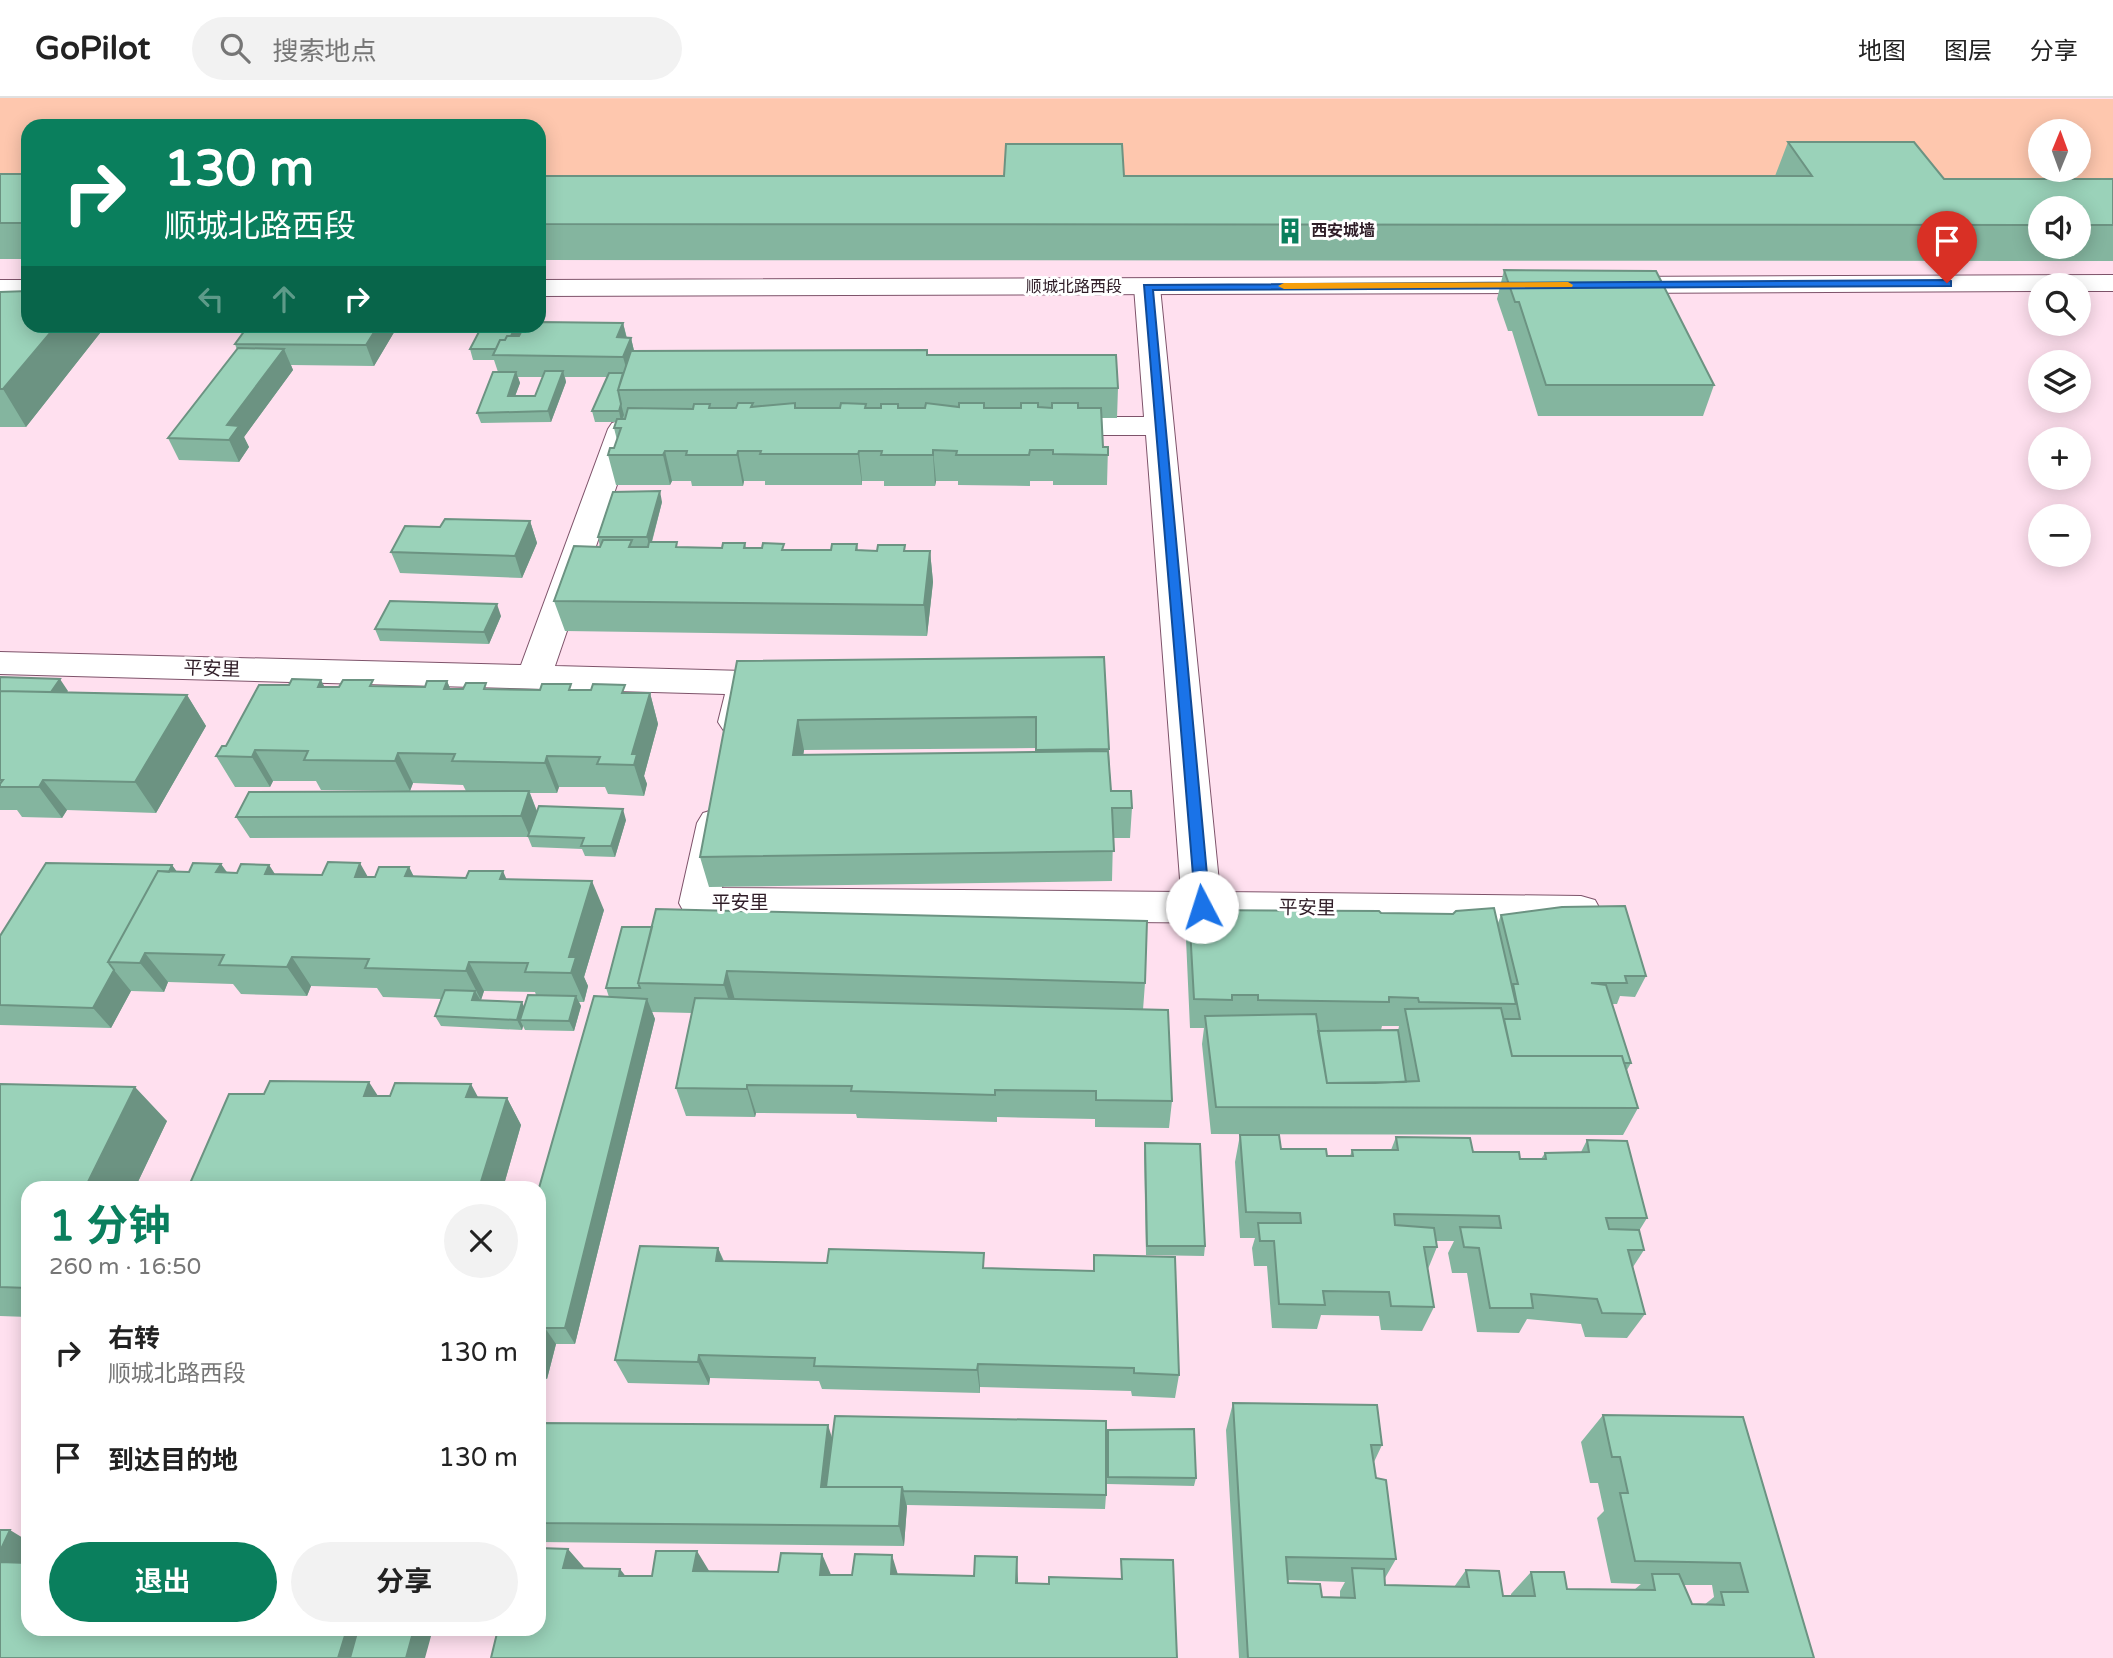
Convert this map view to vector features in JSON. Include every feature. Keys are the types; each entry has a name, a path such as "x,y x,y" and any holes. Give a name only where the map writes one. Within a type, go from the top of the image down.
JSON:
{"street":[{"name":"顺城北路西段","path":"546,288 2113,283"},
{"path":"1147,287 1202,907"},
{"path":"0,288 21,288"},
{"path":"1022,427 1160,426"},
{"path":"534,677 622,429 664,429"},
{"name":"平安里","path":"0,663 745,683 699,903 1581,911"}],"shaded area":[{"path":"0,98 2113,99 2113,215 2091,210 2091,196 2028,196 2028,208 546,212 546,119 21,119 21,209 0,209"}],"building":[{"path":"1788,142 1914,142 1944,179 2091,182 2091,179 2113,179 2113,225 2091,225 2091,196 2028,196 2028,225 546,224 546,176 1004,176 1006,144 1122,144 1124,176 1812,176"},
{"path":"0,174 21,174 21,223 0,223"},
{"path":"1504,270 1656,271 1714,385 1546,385 1519,302 1515,302"},
{"path":"21,291 21,333 50,333 3,389 0,389 0,292"},
{"path":"546,322 623,323 617,337 631,338 623,357 493,355 500,340 505,340 507,336 519,336 520,333 546,333"},
{"path":"243,333 374,333 366,345 235,344"},
{"path":"478,333 512,333 505,340 500,340 496,349 470,349"},
{"path":"238,348 284,349 227,425 239,426 229,440 168,438"},
{"path":"927,350 927,355 1116,355 1118,388 618,390 631,351"},
{"path":"545,371 563,371 548,411 477,413 493,372 516,372 508,396 535,396"},
{"path":"609,373 623,373 618,390 621,404 619,411 592,411"},
{"path":"738,403 753,403 751,407 795,403 795,408 840,408 841,403 866,404 865,408 898,404 898,408 925,408 926,403 959,407 959,403 984,403 984,408 1021,408 1021,403 1038,403 1038,407 1052,408 1052,403 1078,403 1078,408 1101,408 1103,447 1108,447 1108,455 1053,454 1053,450 1030,450 1029,455 956,455 957,451 933,450 933,455 881,455 882,451 859,451 858,454 760,454 761,451 738,451 737,455 686,455 687,451 665,451 663,455 608,455 610,448 614,448 621,428 614,428 617,419 625,419 628,408 693,409 694,404 710,404 709,408 736,408"},
{"path":"660,491 647,537 598,537 613,492"},
{"path":"445,519 530,521 515,556 391,552 405,526 440,527"},
{"path":"603,540 632,540 629,547 648,547 649,542 677,542 676,547 722,548 723,543 745,543 744,548 762,548 763,543 784,544 782,550 831,550 832,544 857,544 856,550 877,551 878,545 905,545 904,551 930,551 924,605 554,601 574,546 600,547"},
{"path":"390,601 497,604 484,632 375,629"},
{"path":"1104,657 1109,749 1036,750 1036,717 798,720 793,755 1108,751 1111,791 1131,791 1132,808 1112,808 1114,851 700,857 737,661"},
{"path":"0,677 60,679 51,692 0,691"},
{"path":"292,679 321,680 318,687 339,687 343,680 373,680 370,686 425,687 427,681 447,681 444,689 463,689 466,683 486,683 484,689 540,690 542,684 571,684 569,690 591,690 593,684 625,685 622,693 650,693 632,754 637,754 634,765 597,764 600,757 547,756 545,763 452,761 455,754 398,753 395,761 304,760 308,751 255,750 252,757 216,756 222,746 226,746 259,685 289,685"},
{"path":"0,691 187,695 135,782 43,780 39,787 0,787 3,780 0,780"},
{"path":"529,791 521,816 236,817 249,792"},
{"path":"539,806 623,809 611,846 581,846 584,838 528,836"},
{"path":"328,862 360,863 355,877 375,877 379,867 409,867 405,876 466,878 469,871 503,871 500,879 592,881 569,957 576,957 571,973 525,972 528,963 469,962 466,971 365,968 369,959 292,957 287,967 219,965 224,955 145,953 140,963 108,962 158,871 189,872 193,863 221,864 216,872 237,873 241,864 269,865 265,874 322,875"},
{"path":"46,863 172,865 169,872 158,871 108,962 114,970 93,1008 0,1005 0,936"},
{"path":"1625,906 1646,976 1625,976 1627,983 1591,983 1606,985 1631,1063 1624,1063 1622,1056 1512,1056 1504,1019 1520,1019 1513,984 1518,984 1501,915 1562,907"},
{"path":"1494,908 1516,1004 1419,1002 1418,998 1389,997 1389,1002 1258,1000 1258,995 1232,995 1232,1000 1194,999 1189,910 1453,914 1456,911"},
{"path":"656,909 1147,921 1145,983 727,971 724,985 638,983"},
{"path":"622,927 652,927 638,983 640,988 606,988"},
{"path":"445,990 475,991 472,1000 522,1002 517,1020 435,1016"},
{"path":"528,995 576,996 569,1021 520,1020"},
{"path":"594,996 647,999 565,1328 546,1328 546,1181 541,1181"},
{"path":"695,998 1168,1010 1172,1101 1096,1100 1096,1091 995,1090 995,1095 851,1091 852,1086 747,1085 747,1089 676,1088"},
{"path":"1501,1008 1512,1056 1622,1056 1638,1108 1216,1107 1205,1016 1316,1014 1327,1083 1375,1083 1419,1081 1405,1009"},
{"path":"1398,1030 1406,1082 1327,1083 1318,1031"},
{"path":"270,1081 369,1082 364,1096 390,1096 395,1083 471,1084 466,1097 507,1098 481,1181 191,1181 229,1094 264,1094"},
{"path":"0,1084 135,1087 88,1181 21,1181 21,1288 0,1287"},
{"path":"1240,1135 1279,1135 1281,1149 1326,1149 1327,1156 1353,1156 1352,1150 1398,1150 1396,1137 1470,1138 1473,1152 1519,1152 1520,1159 1546,1159 1545,1153 1589,1152 1587,1140 1627,1141 1647,1218 1606,1218 1609,1229 1639,1230 1644,1250 1628,1250 1645,1314 1602,1313 1597,1299 1531,1294 1533,1308 1490,1308 1479,1248 1464,1247 1460,1227 1501,1228 1499,1216 1394,1214 1395,1225 1434,1228 1437,1247 1424,1247 1434,1307 1391,1306 1389,1292 1323,1291 1325,1305 1279,1304 1274,1241 1260,1241 1258,1223 1301,1223 1300,1213 1246,1212"},
{"path":"1145,1143 1200,1144 1205,1246 1147,1246"},
{"path":"640,1246 718,1248 716,1261 827,1263 829,1249 984,1253 983,1268 1094,1271 1094,1255 1175,1257 1179,1375 1134,1373 1134,1368 978,1364 977,1370 814,1366 815,1358 699,1355 698,1362 615,1360"},
{"path":"1233,1403 1377,1405 1382,1445 1371,1445 1376,1478 1386,1480 1396,1559 1286,1557 1288,1583 1320,1584 1322,1597 1355,1598 1352,1568 1384,1569 1385,1585 1469,1587 1466,1570 1499,1571 1503,1596 1535,1596 1531,1572 1564,1572 1567,1589 1655,1590 1652,1574 1679,1574 1692,1604 1724,1605 1721,1592 1748,1592 1740,1563 1635,1561 1620,1493 1628,1493 1620,1457 1612,1457 1603,1415 1743,1417 1814,1658 1248,1658"},
{"path":"835,1416 1106,1421 1106,1495 903,1491 902,1487 826,1487"},
{"path":"546,1423 828,1425 821,1487 902,1487 899,1526 546,1523"},
{"path":"1194,1429 1196,1478 1108,1477 1108,1430"},
{"path":"0,1530 10,1530 0,1551"},
{"path":"546,1548 568,1549 563,1568 620,1569 619,1576 652,1576 656,1551 697,1551 693,1571 778,1572 781,1553 822,1554 820,1575 852,1575 855,1554 892,1555 891,1574 974,1576 975,1556 1017,1557 1016,1583 1049,1584 1049,1577 1122,1579 1121,1559 1173,1560 1177,1658 491,1658 496,1636 546,1636"},
{"path":"0,1562 21,1563 21,1636 345,1636 338,1658 0,1658"},
{"path":"356,1636 412,1636 406,1658 350,1658"}],"slow traffic":[{"path":"1284,286 1568,285"}],"place":[{"name":"西安城墙","path":"1290,231"}],"route":[{"path":"1202,907 1147,287 1947,283"}]}
